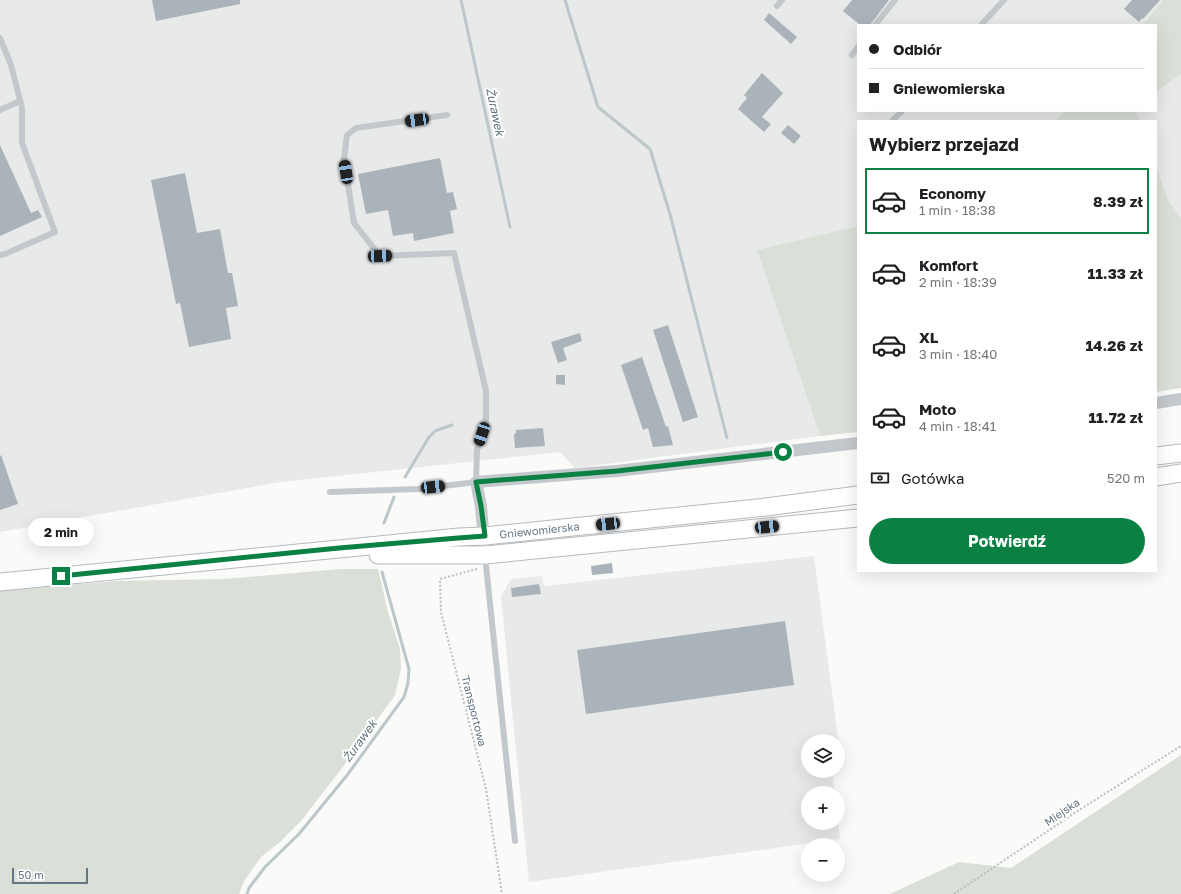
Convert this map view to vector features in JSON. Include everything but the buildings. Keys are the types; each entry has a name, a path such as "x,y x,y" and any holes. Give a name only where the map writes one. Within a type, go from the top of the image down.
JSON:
{"street":[{"path":"1157,403 1181,399"},
{"path":"486,561 485,536 476,482 617,471 857,444"},
{"path":"1157,456 1181,453"},
{"path":"1157,476 1181,473"},
{"name":"Gniewomierska","path":"0,582 485,536 766,507 857,495"},
{"name":"Gniewomierska","path":"292,554 486,561 857,518"}],"lane":[{"path":"777,6 782,0"},
{"path":"876,24 895,0"},
{"path":"982,24 1004,0"},
{"path":"0,38 11,66 22,108 22,143 55,232 0,255"},
{"path":"852,55 857,48"},
{"path":"0,110 20,100"},
{"path":"893,120 901,112"},
{"path":"330,492 419,489 476,482 477,450 486,424 486,391 454,254 380,256 354,223 344,159 347,135 356,128 447,115"},
{"path":"486,561 515,841"}],"path":[{"name":"Transportowa","path":"486,561 440,579 441,612 486,789 502,894"},
{"name":"Miejska","path":"954,894 1079,810 1181,746"}],"shaded area":[{"path":"0,0 1163,0 1143,24 857,24 857,112 1063,112 1056,120 857,120 857,226 757,250 820,436 575,468 560,452 281,482 0,532"},
{"path":"1163,0 1181,0 1181,74 1157,91 1157,24 1143,24"},
{"path":"1181,74 1181,218 1168,200 1157,169 1157,120 1140,120 1136,112 1157,112 1157,91"},
{"path":"1063,112 1136,112 1140,120 1056,120"},
{"path":"1157,169 1168,200 1181,218 1181,388 1157,392"},
{"path":"857,226 857,432 820,436 757,250"},
{"path":"814,556 838,734 801,734 801,778 833,778 834,786 801,786 801,830 839,830 840,838 801,838 801,844 529,882 501,597 511,579 542,576 544,586"},
{"path":"340,569 378,569 388,612 400,649 401,669 395,695 301,821 281,841 261,857 244,881 239,894 0,894 0,591 117,581 224,579"},
{"path":"1181,755 1181,894 890,894 959,862 1011,868"}],"waterway":[{"name":"Żurawek","path":"461,0 510,227"},
{"path":"565,0 598,107 650,149 670,214 727,438"},
{"name":"Żurawek","path":"405,477 429,437 435,431 452,425"},
{"name":"Żurawek","path":"384,523 394,497"},
{"name":"Żurawek","path":"247,894 249,888 265,867 299,834 348,774 404,697 408,683 409,669 382,572"}],"route":[{"path":"61,576 292,554 339,548 485,536 476,482 617,471 783,452"}]}
